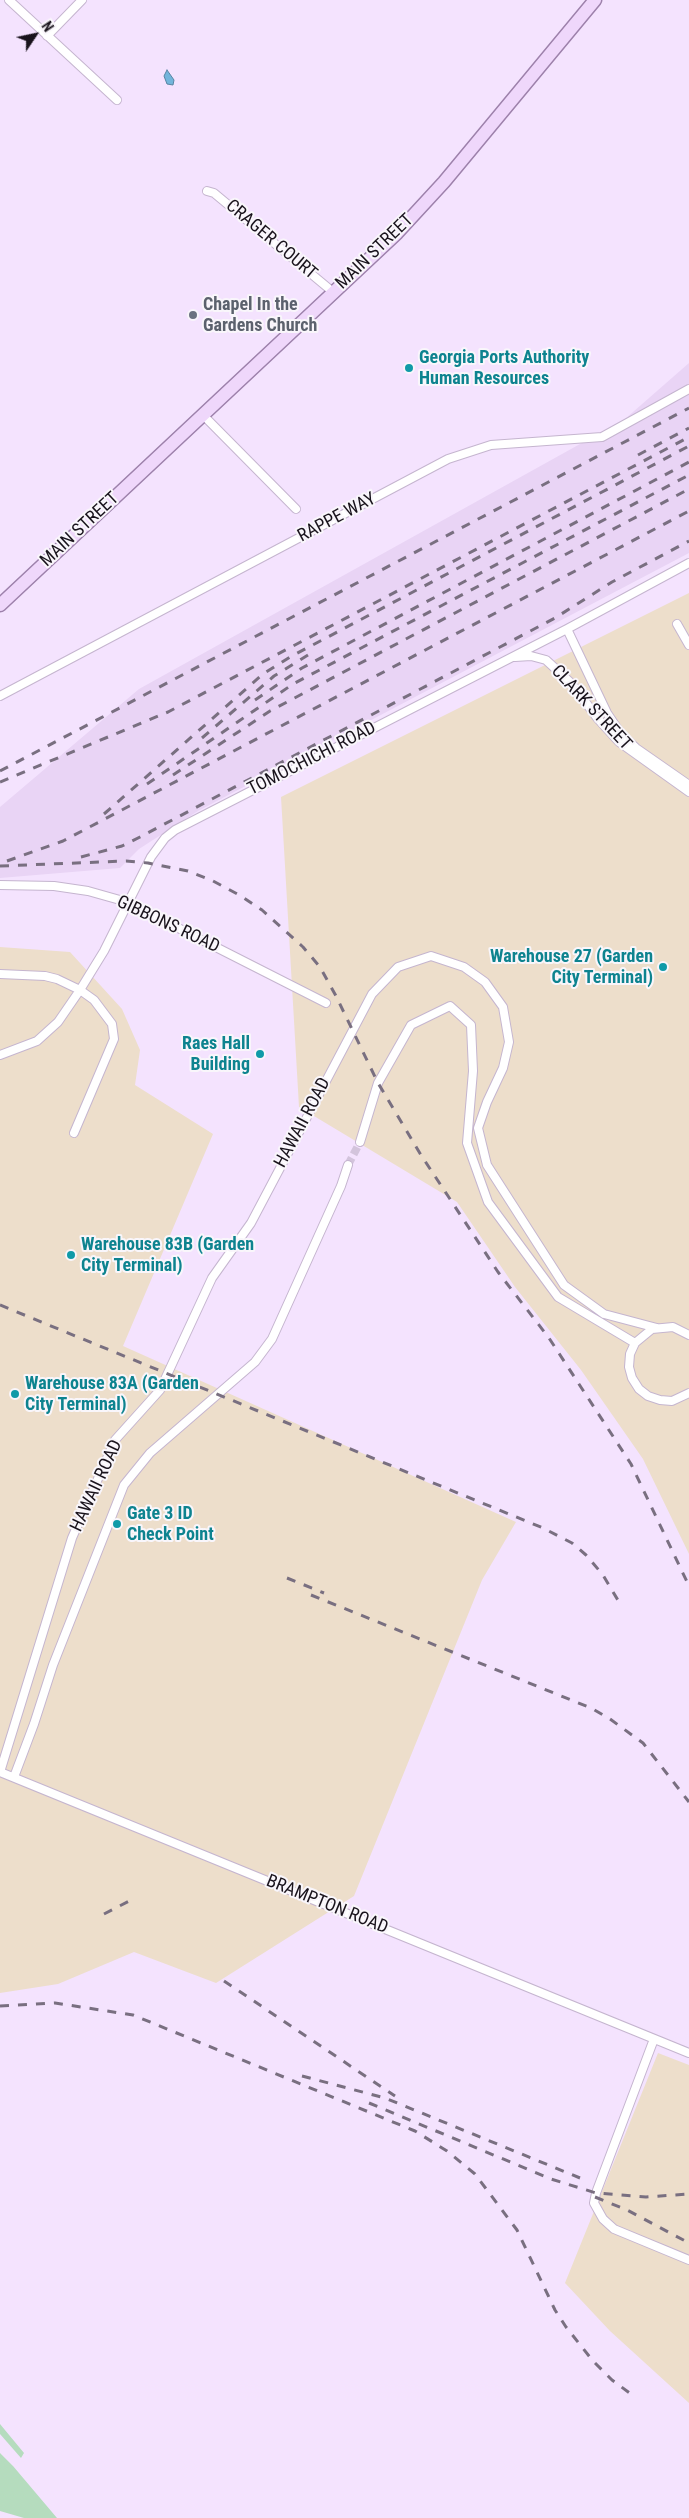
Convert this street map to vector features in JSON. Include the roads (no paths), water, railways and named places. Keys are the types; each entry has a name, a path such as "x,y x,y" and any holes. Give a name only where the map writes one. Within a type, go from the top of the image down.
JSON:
{"main road":[{"name":"MAIN STREET","path":"0,605 392,238 426,203 595,0"}],"street":[{"path":"9,0 117,100"},
{"path":"47,36 82,0"},
{"name":"CRAGER COURT","path":"207,191 222,199 333,292"},
{"name":"RAPPE WAY","path":"0,696 448,459 491,445 602,437 689,389"},
{"path":"203,415 296,509"},
{"name":"TOMOCHICHI ROAD","path":"80,990 104,951 151,857 165,838 176,830 567,629 689,563"},
{"path":"678,624 689,645"},
{"name":"CLARK STREET","path":"567,629 607,713 621,734 636,748 689,785"},
{"name":"CLARK STREET","path":"513,657 531,656 546,660 572,684 598,719 619,742 689,792"},
{"name":"GIBBONS ROAD","path":"0,885 54,886 88,890 127,902 326,1002"},
{"name":"HAWAII ROAD","path":"0,1772 72,1538 115,1440 160,1390 212,1278 251,1223 372,994 398,967 431,956 464,968 485,982 503,1007 510,1042 503,1068 487,1102 478,1128 487,1165 564,1285 604,1314 656,1328 674,1327 689,1335"},
{"path":"0,974 46,976 57,979 80,990 94,1000 112,1024 114,1039 74,1133"},
{"path":"0,1055 37,1041 58,1022 80,990"},
{"path":"360,1142 378,1084 412,1026 450,1006 470,1025 473,1071 467,1143 488,1202 558,1297 635,1343"},
{"name":"HAWAII ROAD","path":"14,1777 53,1666 124,1485 150,1453 255,1362 272,1340 341,1186 348,1165"},
{"path":"656,1328 642,1335 635,1343 630,1354 629,1366 632,1378 639,1389 648,1396 660,1400 672,1401 689,1393"},
{"name":"BRAMPTON ROAD","path":"0,1772 689,2053"},
{"path":"654,2039 596,2193 594,2203 603,2219 614,2229 689,2260"}],"water":[{"path":"167,70 174,80 173,85 167,84 164,76"}],"tunnel":[{"path":"348,1165 360,1142"}],"railway":[{"path":"0,771 689,408"},
{"path":"638,455 689,428"},
{"path":"0,782 168,712 689,437"},
{"path":"104,814 263,674 290,657 689,446"},
{"path":"255,700 302,668 689,462"},
{"path":"147,784 293,684 689,475"},
{"path":"173,775 270,711 689,489"},
{"path":"7,861 63,841 689,511"},
{"path":"81,857 122,846 140,837 555,618 612,582 689,541"},
{"path":"202,738 274,676 308,655"},
{"path":"0,866 126,861 148,863 188,871 213,881 241,896 262,910 303,947 320,967 378,1083 421,1155 498,1272 549,1338 631,1464 689,1586"},
{"path":"0,1305 543,1528 572,1543 586,1555 603,1575 622,1607"},
{"path":"287,1578 324,1593"},
{"path":"311,1595 591,1708 643,1743 689,1802"},
{"path":"104,1914 135,1898"},
{"path":"224,1981 395,2096"},
{"path":"0,2006 55,2003 133,2015 415,2131 447,2151 475,2174 517,2230 555,2310 566,2327 593,2361 612,2380 631,2394"},
{"path":"302,2076 385,2098 580,2178"},
{"path":"369,2103 551,2179 596,2193 646,2197 689,2194"},
{"path":"595,2197 627,2210 689,2243"}],"place":[{"name":"Chapel In the Gardens Church","path":"193,315"},
{"name":"Georgia Ports Authority Human Resources","path":"409,368"},
{"name":"Warehouse 27 (Garden City Terminal)","path":"663,967"},
{"name":"Raes Hall Building","path":"260,1054"},
{"name":"Warehouse 83B (Garden City Terminal)","path":"71,1255"},
{"name":"Warehouse 83A (Garden City Terminal)","path":"15,1394"},
{"name":"Gate 3 ID Check Point","path":"117,1524"}]}
